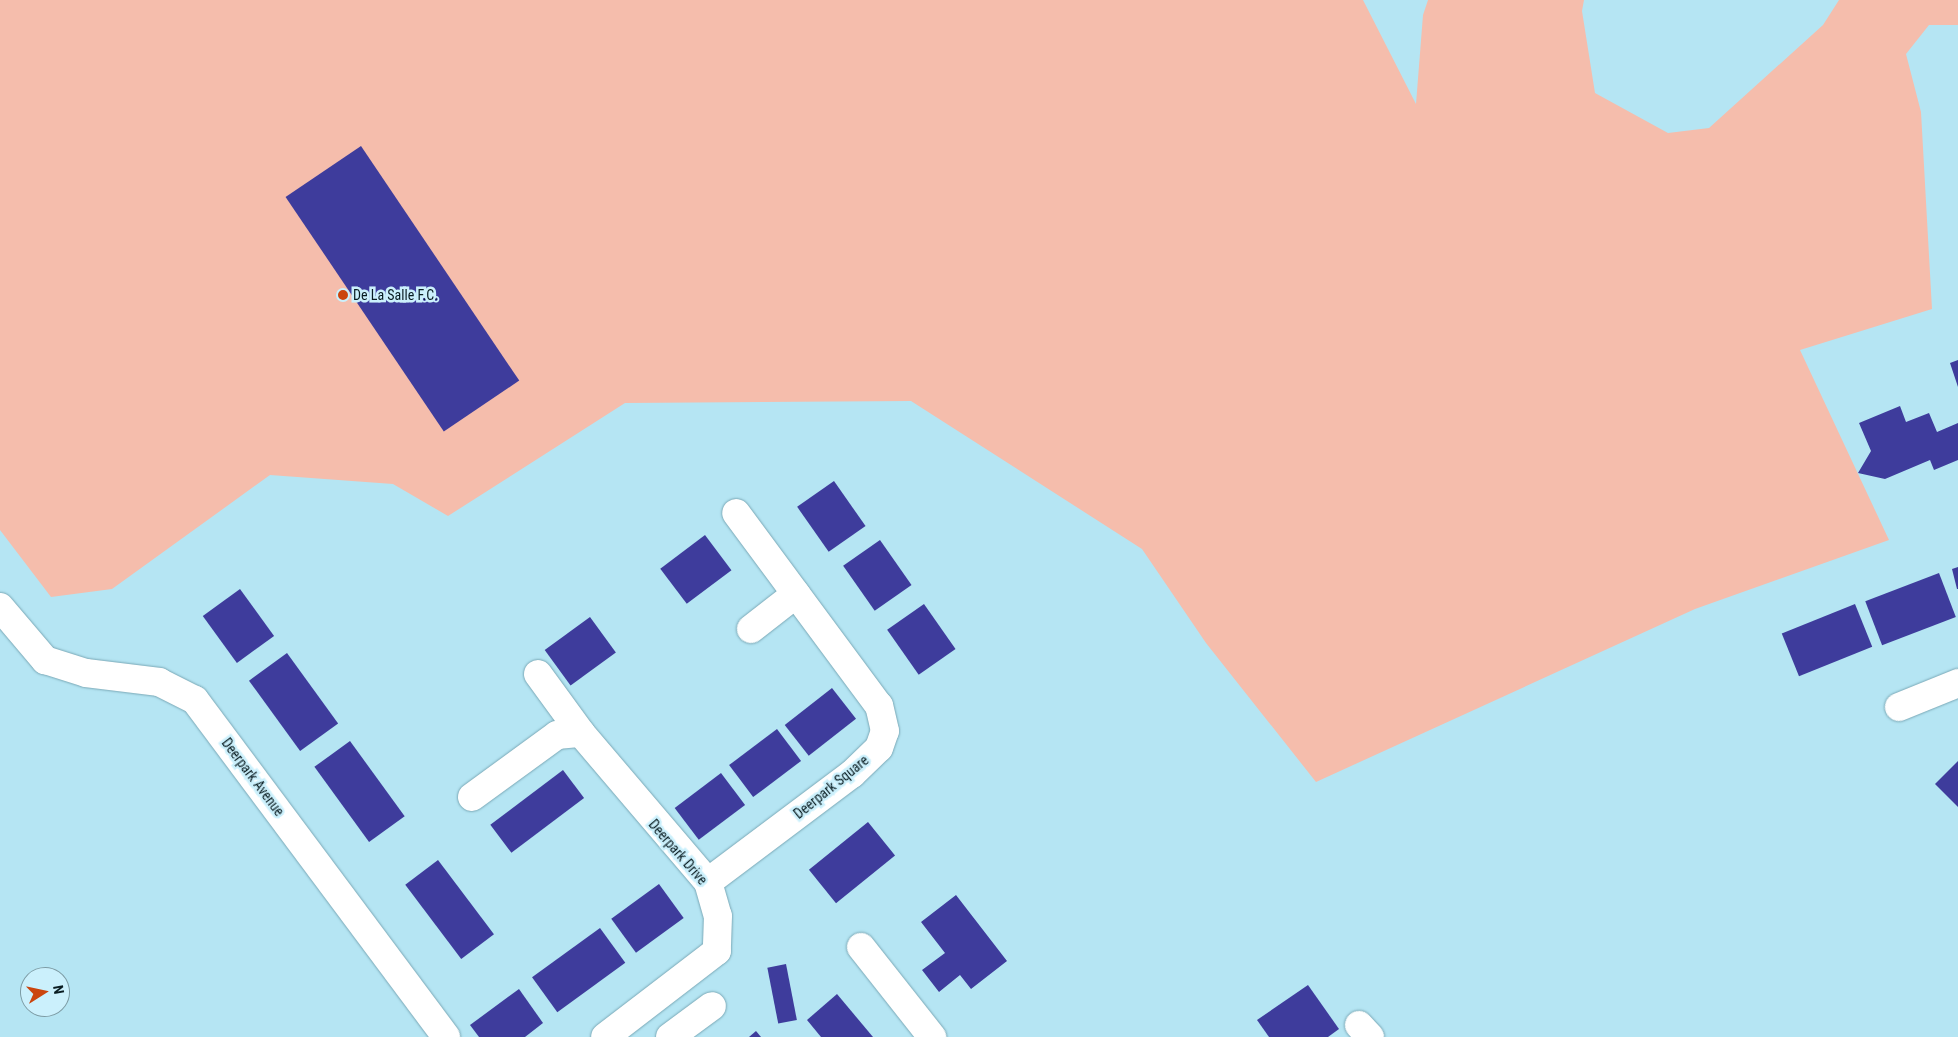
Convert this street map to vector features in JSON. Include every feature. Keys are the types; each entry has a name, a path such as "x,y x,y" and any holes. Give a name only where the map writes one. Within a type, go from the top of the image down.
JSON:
{"street":[{"name":"Deerpark Square","path":"708,882 852,774 879,748 885,731 879,706 736,513"},
{"path":"751,629 796,594"},
{"name":"Deerpark Avenue","path":"0,607 45,660 86,673 159,682 195,700 446,1037"},
{"name":"Deerpark Drive","path":"538,674 581,733 708,882 718,916 717,951 605,1037"},
{"path":"1899,707 1958,683"},
{"path":"472,797 557,735 581,733"},
{"path":"861,947 932,1037"},
{"path":"670,1037 712,1006"},
{"path":"637,1013 654,1037"}],"shaded area":[{"path":"0,0 1363,0 1416,104 1423,15 1428,0 1584,0 1582,11 1595,93 1668,133 1709,128 1823,25 1839,0 1958,0 1958,25 1929,25 1906,54 1921,112 1932,309 1800,350 1889,540 1695,609 1316,782 1206,643 1142,549 911,401 625,403 448,516 393,484 270,475 112,589 51,597 0,530"}],"building":[{"path":"361,146 519,381 444,432 286,197"},
{"path":"1958,360 1958,387 1950,363"},
{"path":"1900,406 1906,422 1929,413 1937,432 1958,423 1958,460 1934,470 1930,460 1885,479 1858,473 1871,451 1859,423"},
{"path":"834,481 866,526 829,552 797,507"},
{"path":"705,535 731,570 687,604 660,569"},
{"path":"880,540 912,585 875,611 843,566"},
{"path":"1958,567 1958,589 1957,589 1952,569"},
{"path":"1939,573 1956,617 1882,645 1865,601"},
{"path":"240,589 274,636 237,663 203,616"},
{"path":"924,604 956,649 919,675 887,630"},
{"path":"1855,604 1872,647 1799,676 1782,634"},
{"path":"590,617 616,653 571,686 545,650"},
{"path":"287,653 338,723 300,751 249,681"},
{"path":"832,688 856,719 809,756 785,725"},
{"path":"777,729 801,761 753,797 729,765"},
{"path":"350,741 405,816 369,842 314,767"},
{"path":"1958,761 1958,807 1935,784"},
{"path":"563,770 584,798 511,853 490,825"},
{"path":"721,773 745,805 699,840 675,808"},
{"path":"868,822 895,855 836,903 809,870"},
{"path":"438,860 494,934 461,959 405,885"},
{"path":"659,884 684,918 636,953 611,919"},
{"path":"956,895 1007,961 971,989 960,975 939,992 922,970 945,953 921,922"},
{"path":"600,928 625,963 557,1012 532,977"},
{"path":"786,964 797,1020 778,1024 767,968"},
{"path":"1308,985 1339,1029 1328,1037 1269,1037 1257,1020"},
{"path":"519,989 543,1023 525,1037 479,1037 470,1025"},
{"path":"837,994 873,1037 821,1037 807,1020"},
{"path":"756,1031 761,1037 749,1037"}],"place":[{"name":"De La Salle F.C.","path":"343,295"}]}
